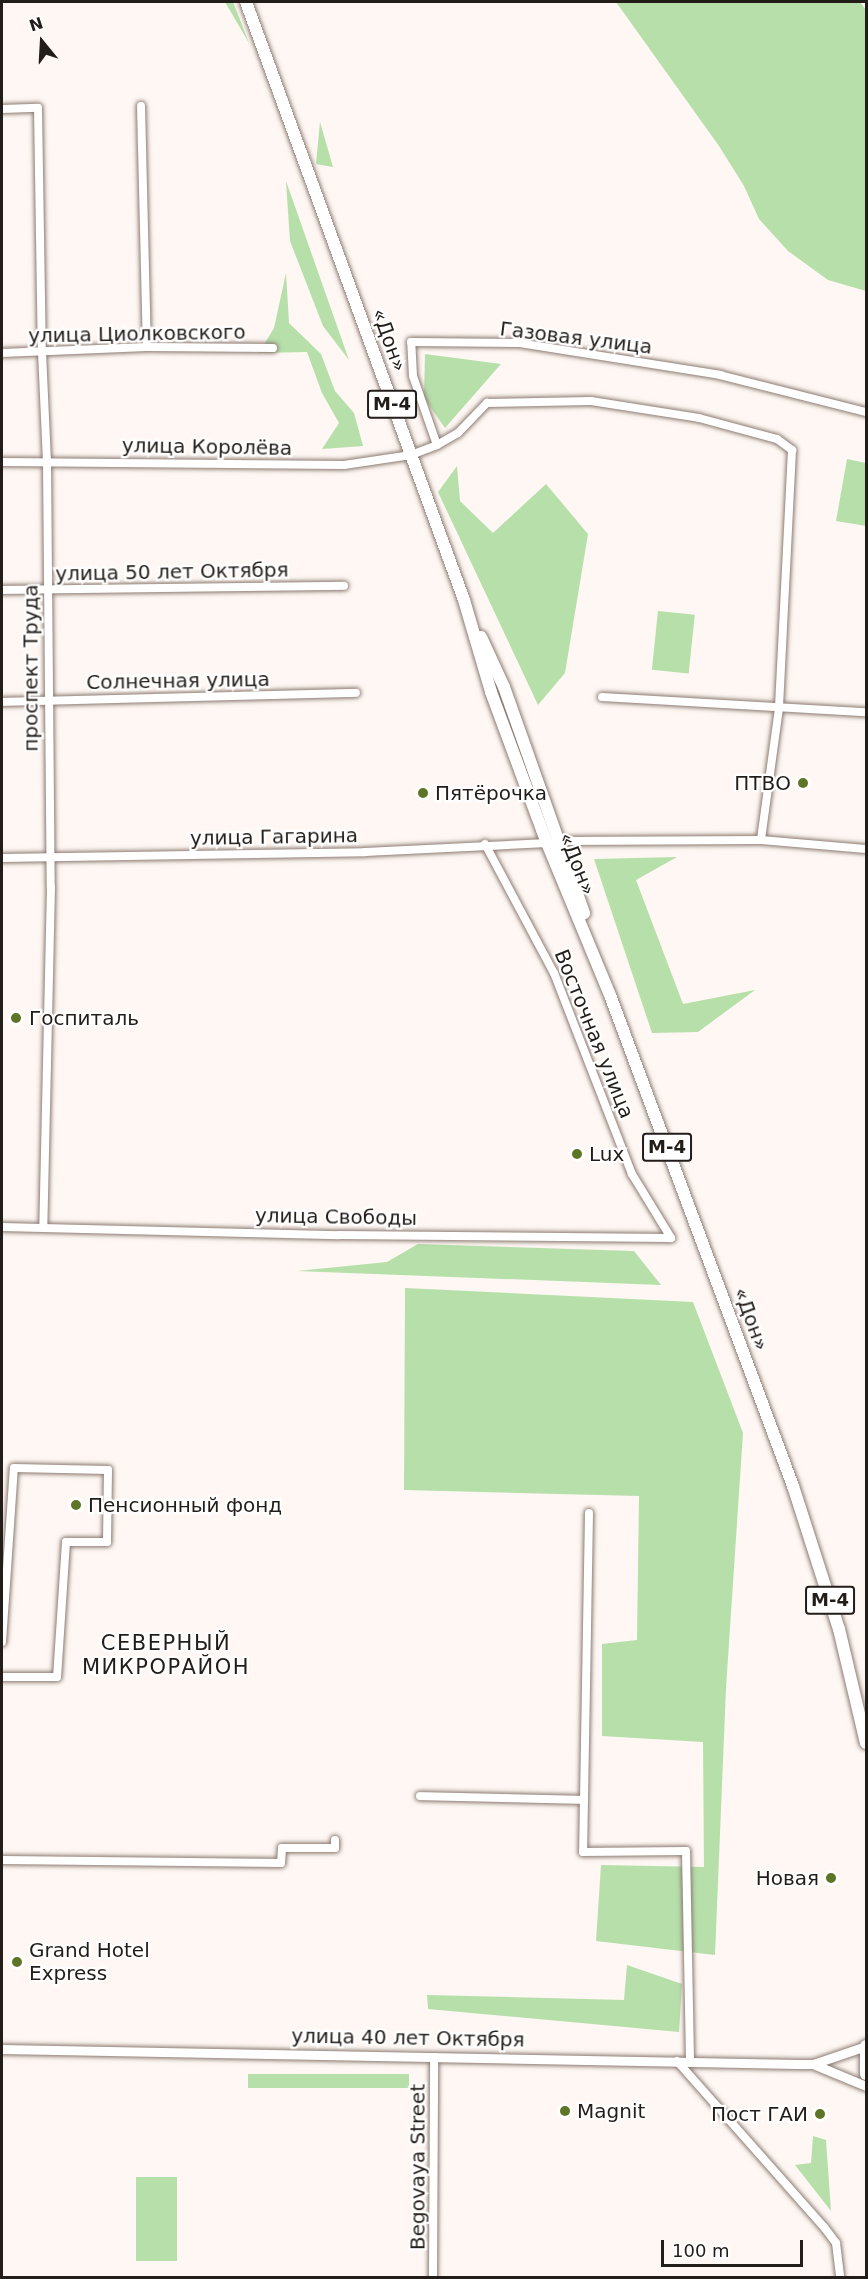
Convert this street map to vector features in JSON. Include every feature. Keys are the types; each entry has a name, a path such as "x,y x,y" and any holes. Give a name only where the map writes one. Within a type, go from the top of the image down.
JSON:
{"main road":[{"name":"«Дон»","path":"246,2 464,600 491,692 547,843 610,995 818,1559 839,1629 867,1743"},
{"path":"464,600 504,687 560,841 610,995"},
{"path":"866,2046 867,2074"}],"street":[{"path":"141,106 147,347"},
{"name":"проспект Труда","path":"2,109 38,108 46,461 47,700 51,887 43,1227"},
{"name":"Газовая улица","path":"437,445 413,375 411,342 531,345 720,375 867,412"},
{"name":"улица Циолковского","path":"2,353 147,347 273,348"},
{"path":"411,456 458,433 488,403 591,401 699,418 777,439 792,450 779,708 761,840"},
{"name":"улица Королёва","path":"2,462 344,465 411,456"},
{"name":"улица 50 лет Октября","path":"2,590 344,586"},
{"name":"Солнечная улица","path":"2,702 356,693"},
{"path":"602,697 867,712"},
{"path":"560,841 761,840 867,849"},
{"name":"улица Гагарина","path":"2,858 365,852 485,844 547,843"},
{"name":"Восточная улица","path":"485,844 555,973 632,1174 671,1238"},
{"name":"улица Свободы","path":"2,1227 339,1235 671,1238"},
{"path":"2,1642 14,1468 108,1470 107,1542 66,1542 57,1677 2,1677"},
{"path":"589,1513 583,1852 686,1851 690,2061"},
{"path":"420,1796 584,1800"},
{"path":"2,1860 281,1863 282,1848 334,1848 335,1840"},
{"name":"улица 40 лет Октября","path":"2,2049 813,2064 866,2046"},
{"name":"Begovaya Street","path":"433,2277 434,2057"},
{"path":"677,2061 824,2227 836,2243 840,2277"},
{"name":"улица 40 лет Октября","path":"813,2064 867,2086"}],"green space":[{"path":"225,2 233,2 249,43"},
{"path":"616,2 860,2 866,10 866,291 828,280 788,251 759,219 744,186 719,146"},
{"path":"320,122 333,167 316,164"},
{"path":"286,181 349,360 323,326 290,241"},
{"path":"286,273 289,323 321,354 335,391 354,413 363,446 322,449 339,423 322,393 307,352 259,353 274,328"},
{"path":"425,354 501,364 445,428 424,398"},
{"path":"847,459 866,463 866,526 836,521"},
{"path":"457,466 460,501 493,533 546,484 588,534 565,673 538,705 438,492"},
{"path":"658,611 695,615 689,674 652,670"},
{"path":"677,857 636,880 683,1004 755,990 698,1032 652,1033 594,859"},
{"path":"418,1244 634,1251 661,1285 297,1271 387,1262"},
{"path":"405,1288 693,1302 743,1433 726,1688 715,1955 596,1941 601,1865 704,1867 703,1742 602,1736 602,1644 637,1640 639,1496 404,1490"},
{"path":"627,1965 682,1984 679,2032 428,2009 427,1995 624,2000"},
{"path":"248,2074 409,2074 409,2088 248,2088"},
{"path":"813,2136 826,2140 831,2211 795,2165 811,2163"},
{"path":"136,2177 177,2177 177,2261 136,2261"}],"place":[{"name":"ПТВО","path":"803,783"},
{"name":"Пятёрочка","path":"423,793"},
{"name":"Госпиталь","path":"16,1018"},
{"name":"Lux","path":"577,1154"},
{"name":"Пенсионный фонд","path":"76,1505"},
{"name":"Новая","path":"831,1878"},
{"name":"Grand Hotel Express","path":"17,1962"},
{"name":"Magnit","path":"565,2111"},
{"name":"Пост ГАИ","path":"820,2114"}],"district":[{"name":"СЕВЕРНЫЙ МИКРОРАЙОН","path":"166,1655"}]}
